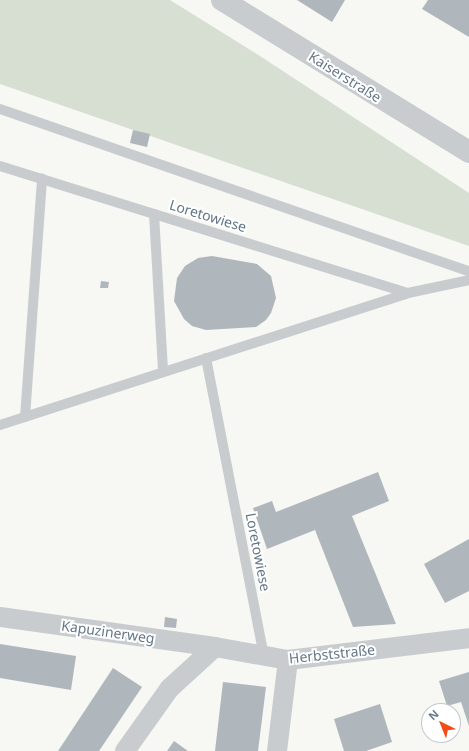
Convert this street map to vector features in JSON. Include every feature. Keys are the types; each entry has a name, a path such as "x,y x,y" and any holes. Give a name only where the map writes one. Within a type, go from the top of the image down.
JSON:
{"street":[{"name":"Kaiserstraße","path":"222,0 469,152"},
{"name":"Kapuzinerweg","path":"0,617 215,646"},
{"name":"Herbststraße","path":"215,646 264,657 288,660 469,638"},
{"path":"125,751 170,688 215,646"},
{"path":"277,751 288,660"}],"lane":[{"path":"0,109 469,271"},
{"name":"Loretowiese","path":"0,166 408,293"},
{"path":"25,417 42,179"},
{"path":"154,214 163,372"},
{"name":"Loretowiese","path":"0,425 408,293 469,280"},
{"name":"Loretowiese","path":"206,358 264,657"}],"shaded area":[{"path":"0,0 170,0 260,56 469,193 469,246 0,84"}],"building":[{"path":"297,0 345,0 332,22"},
{"path":"428,0 469,0 469,37 422,9"},
{"path":"133,130 150,134 147,147 130,143"},
{"path":"212,256 257,264 271,276 276,298 271,313 266,320 256,327 206,330 192,326 184,319 174,301 177,278 185,266 198,258"},
{"path":"101,281 109,282 108,288 100,288"},
{"path":"378,472 389,501 352,516 396,624 353,627 315,530 267,549 253,508 272,501 276,512"},
{"path":"469,539 469,591 445,603 424,564"},
{"path":"165,617 177,619 176,628 164,627"},
{"path":"0,644 76,656 71,690 0,678"},
{"path":"113,668 142,687 99,751 58,751"},
{"path":"469,672 469,726 461,702 446,703 439,681"},
{"path":"223,682 266,687 258,751 215,751"},
{"path":"380,704 392,742 366,751 344,751 334,719"},
{"path":"174,741 188,751 167,751"}]}
